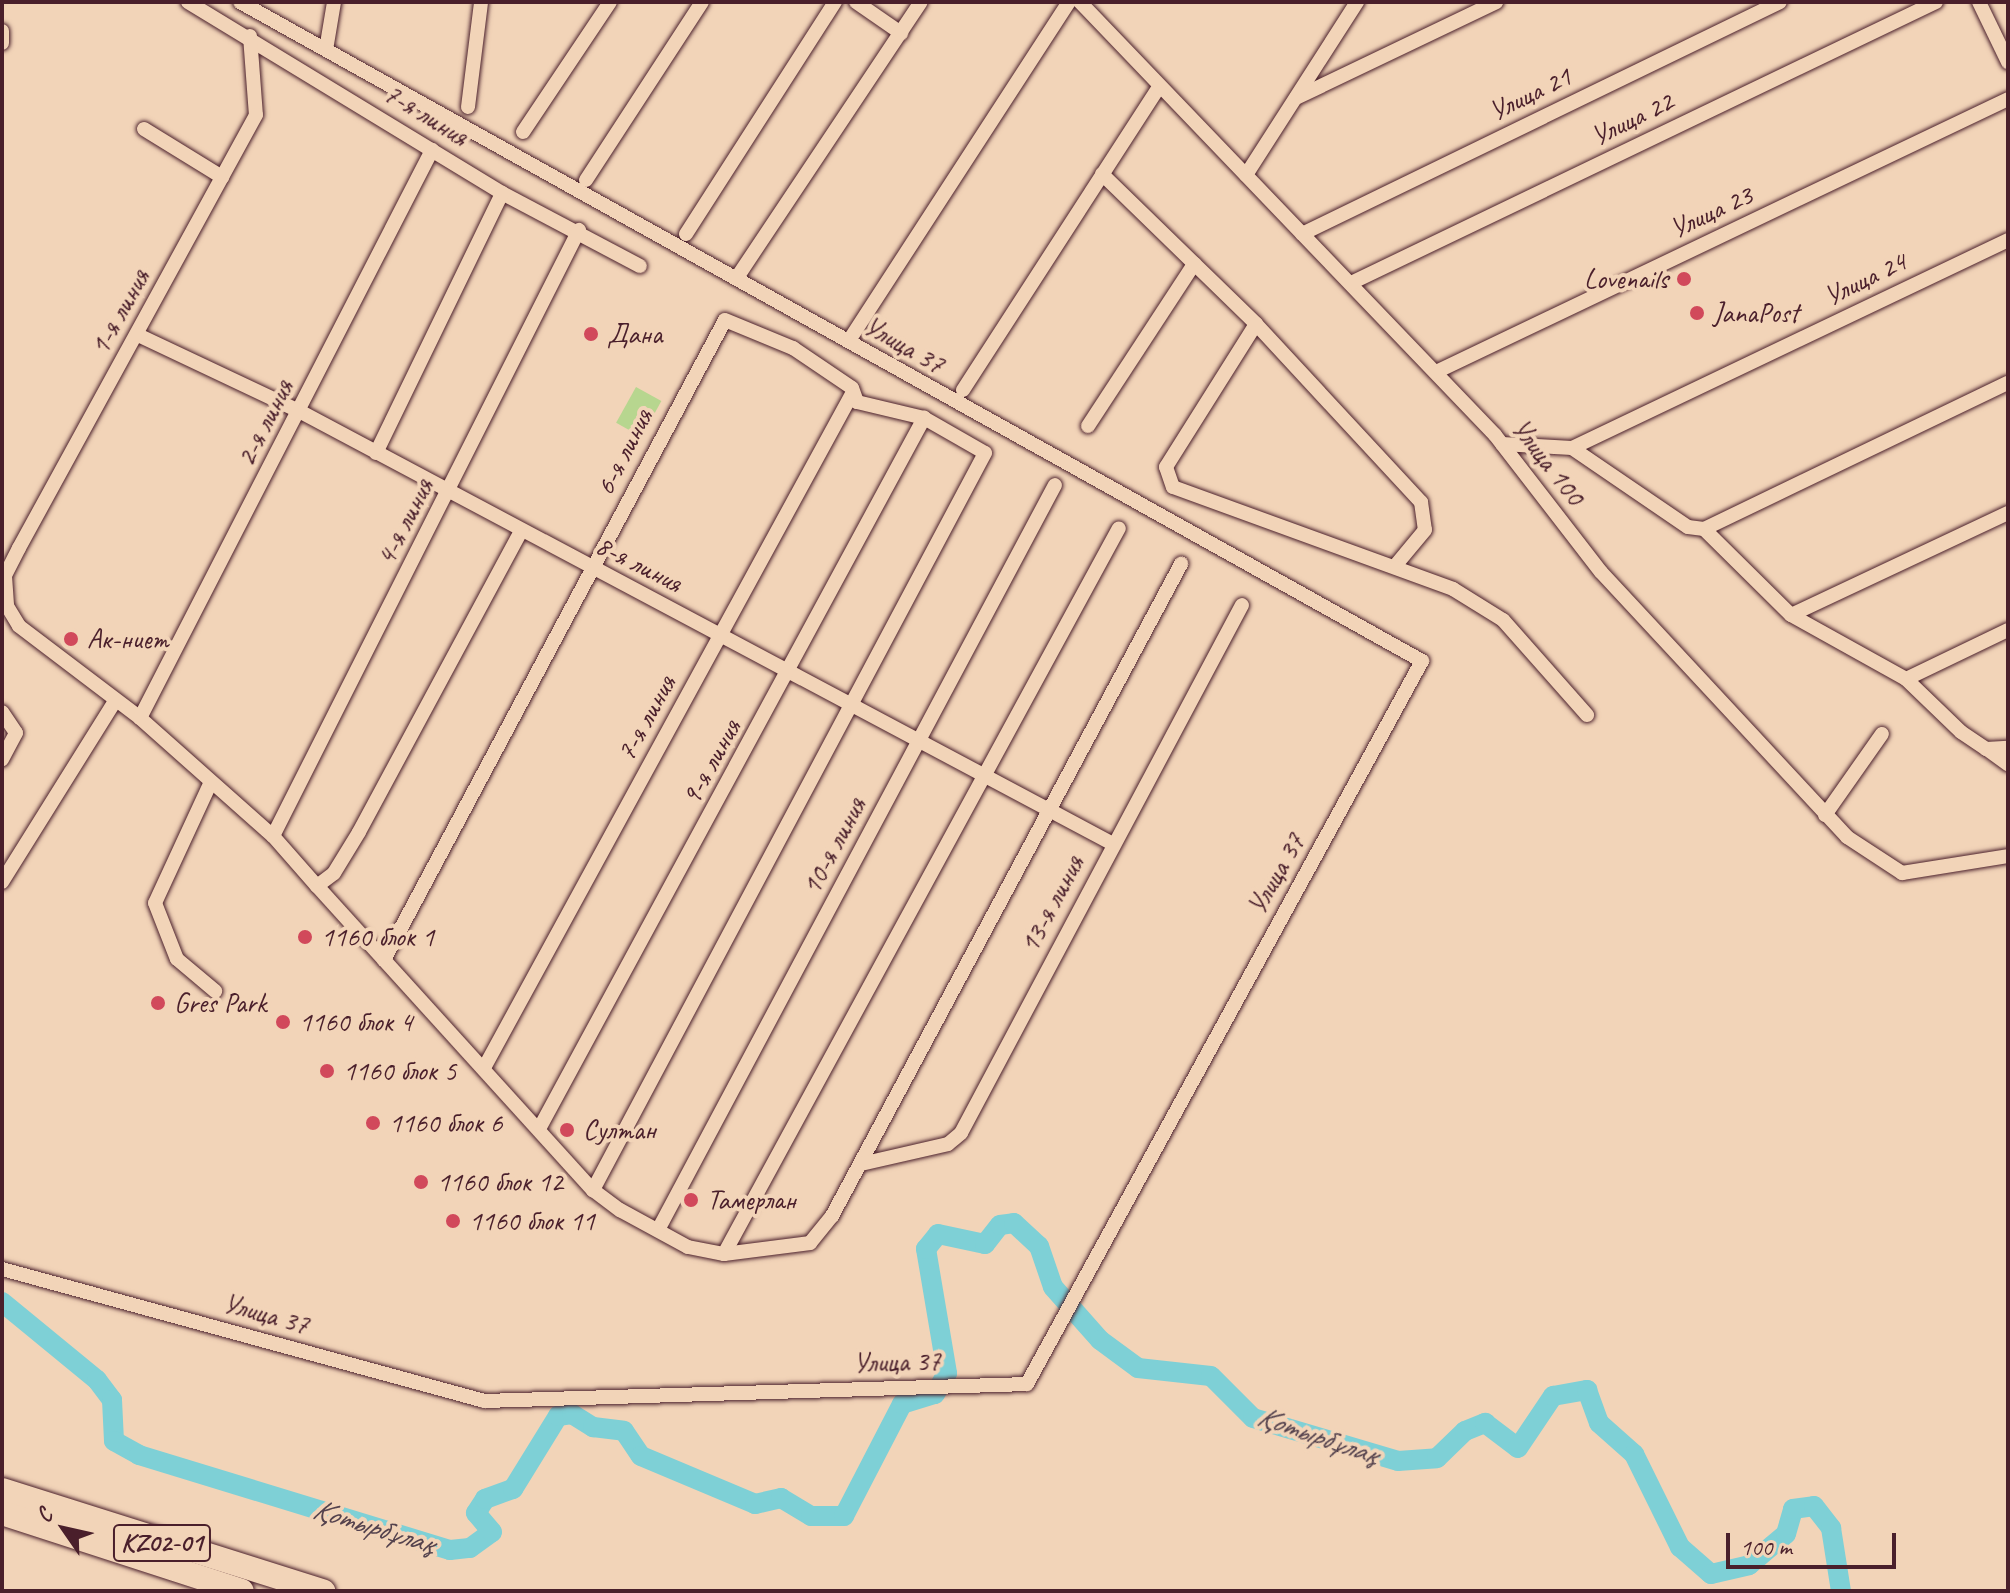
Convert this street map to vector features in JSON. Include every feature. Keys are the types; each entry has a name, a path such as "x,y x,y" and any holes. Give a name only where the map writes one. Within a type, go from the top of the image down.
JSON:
{"highway":[{"name":"KZ02-01","path":"2,1490 323,1591"},
{"name":"KZ02-01","path":"2,1513 242,1591"}],"street":[{"name":"7-я линия","path":"188,2 250,36 502,193 579,230 640,266"},
{"name":"Улица 37","path":"2,1269 484,1401 1027,1384 1422,661 240,2"},
{"path":"327,44 334,2"},
{"path":"468,107 481,2"},
{"path":"523,132 610,2"},
{"path":"586,180 702,2"},
{"path":"686,234 835,2"},
{"path":"856,2 901,33"},
{"path":"738,276 921,2"},
{"path":"850,339 1069,2"},
{"name":"Улица 100","path":"1080,2 1502,444 1601,572 1825,815 1902,873 2008,856"},
{"path":"1246,175 1357,2"},
{"path":"1296,98 1496,2"},
{"name":"Улица 21","path":"1302,234 1780,2"},
{"name":"Улица 22","path":"1351,283 1936,2"},
{"path":"1979,2 2008,62"},
{"path":"2,31 2,43"},
{"name":"1-я линия","path":"114,703 19,626 7,606 5,576 256,115 250,36"},
{"path":"963,390 1160,86"},
{"name":"Улица 23","path":"1436,372 2008,99"},
{"path":"144,129 222,177"},
{"name":"2-я линия","path":"140,718 301,412 432,150"},
{"path":"1102,174 1256,324 1427,513 1425,530 1395,566"},
{"path":"376,453 502,193"},
{"name":"4-я линия","path":"273,836 449,494 579,230"},
{"name":"Улица 24","path":"1572,448 2008,240"},
{"path":"1088,426 1194,264"},
{"name":"6-я линия","path":"384,960 725,320 793,348 874,410 924,418 985,453 849,704"},
{"path":"1256,324 1166,467 1166,478 1453,589 1503,620 1587,715"},
{"name":"8-я линия","path":"138,335 301,412 449,494 1113,844"},
{"path":"1502,444 1572,448 1688,527 1704,529 2008,383"},
{"name":"7-я линия","path":"484,1068 853,392"},
{"name":"9-я линия","path":"539,1129 791,672 924,418"},
{"name":"10-я линия","path":"658,1230 1055,485"},
{"path":"1791,615 2008,513"},
{"path":"724,1254 1119,528"},
{"path":"1704,529 1791,615 1906,679 1986,749 2008,764"},
{"path":"317,886 334,873 359,832 521,531"},
{"path":"2,882 114,703 140,718 210,784 273,836 593,1190 658,1230 724,1254 810,1243 861,1164 1046,809 1181,564"},
{"name":"13-я линия","path":"861,1164 956,1140 1242,605"},
{"path":"1906,679 2008,630"},
{"path":"593,1190 849,704"},
{"path":"2,712 16,733 2,759"},
{"path":"1825,815 1882,734"},
{"path":"1986,749 2008,748"},
{"path":"210,784 155,903 177,959 215,991"}],"green space":[{"path":"636,387 661,401 641,437 616,423"}],"waterway":[{"name":"Қотырбұлақ","path":"2,1302 97,1380 112,1400 114,1441 139,1455 450,1550 470,1548 492,1532 476,1513 485,1499 513,1489 558,1416 572,1414 593,1427 624,1431 641,1456 755,1504 781,1498 811,1516 844,1516 902,1404 935,1394 947,1373 926,1249 938,1234 985,1244 1000,1225 1014,1223 1039,1246 1053,1287 1100,1340 1138,1368 1211,1376 1253,1418 1398,1461 1437,1458 1465,1431 1485,1423 1518,1448 1553,1396 1587,1390 1599,1423 1634,1454 1680,1547 1711,1574 1749,1565 1786,1534 1793,1509 1814,1506 1831,1528 1841,1591"}],"place":[{"name":"Lovenails","path":"1684,279"},
{"name":"JanaPost","path":"1697,313"},
{"name":"Дана","path":"591,334"},
{"name":"Ак-ниет","path":"71,639"},
{"name":"1160 блок 1","path":"305,937"},
{"name":"Gres Park","path":"158,1003"},
{"name":"1160 блок 4","path":"283,1022"},
{"name":"1160 блок 5","path":"327,1071"},
{"name":"1160 блок 6","path":"373,1123"},
{"name":"Султан","path":"567,1130"},
{"name":"1160 блок 12","path":"421,1182"},
{"name":"Тамерлан","path":"691,1200"},
{"name":"1160 блок 11","path":"453,1221"}]}
